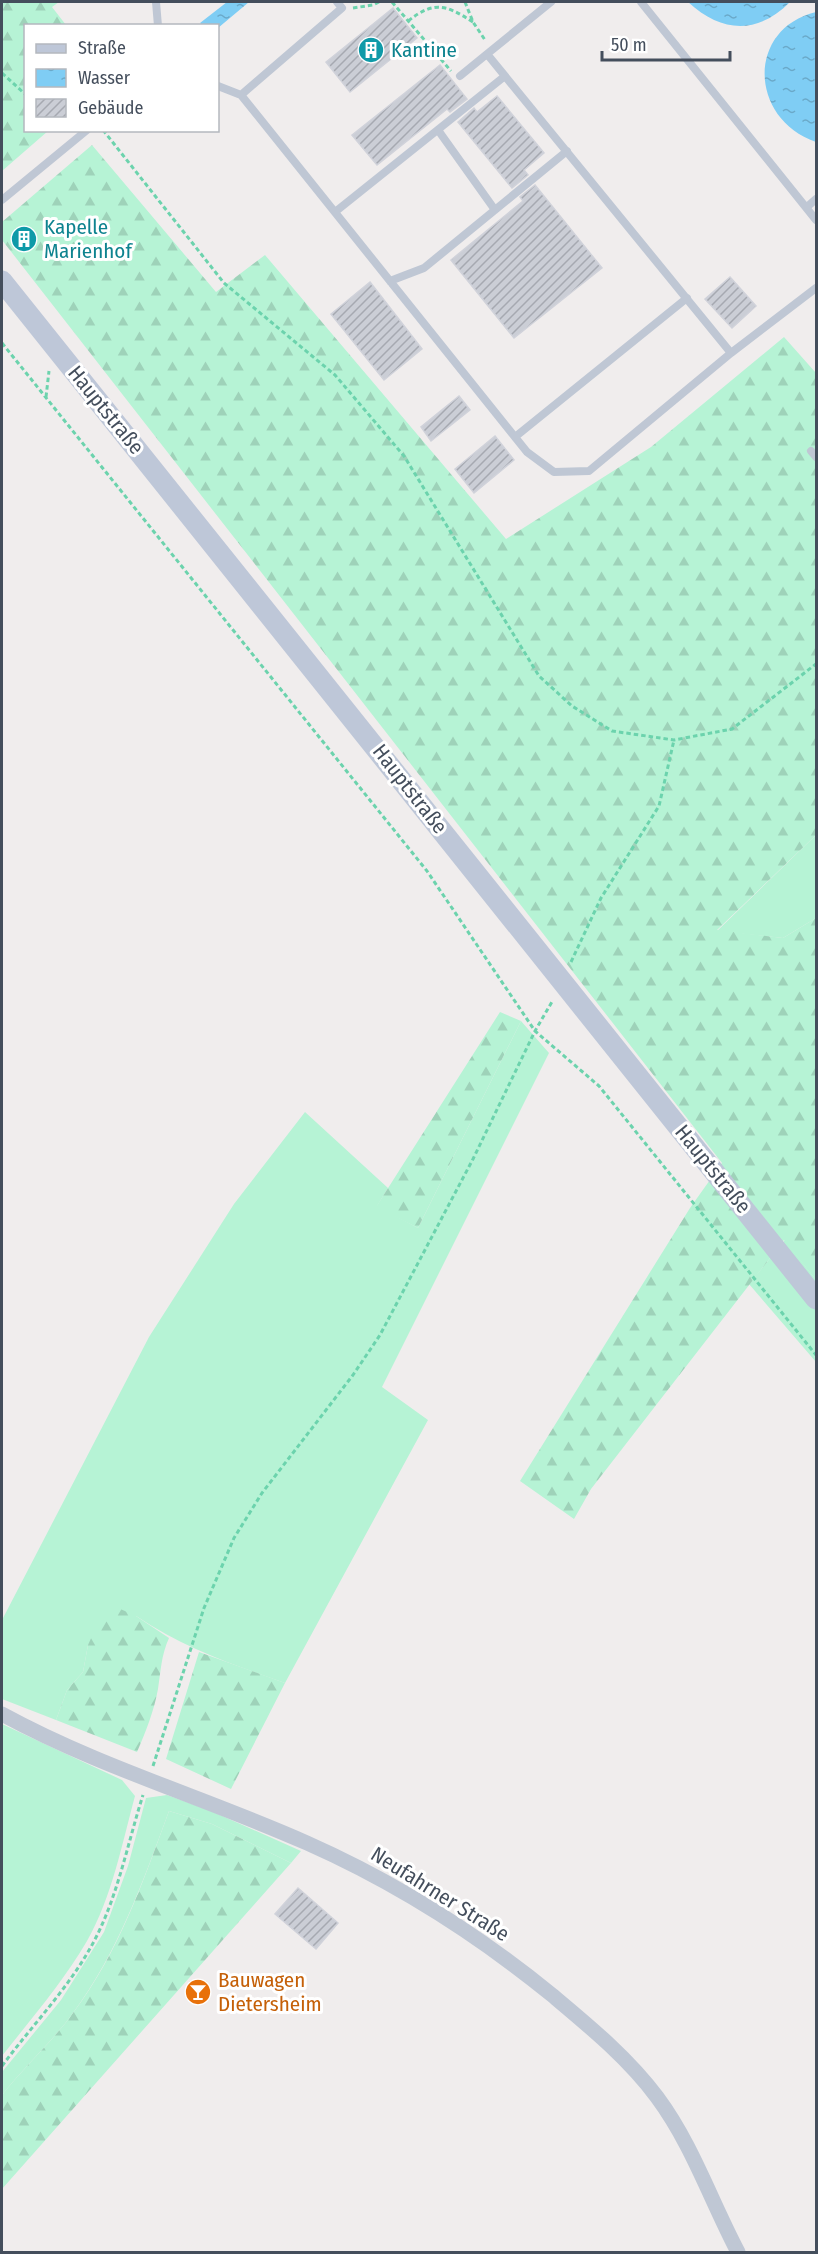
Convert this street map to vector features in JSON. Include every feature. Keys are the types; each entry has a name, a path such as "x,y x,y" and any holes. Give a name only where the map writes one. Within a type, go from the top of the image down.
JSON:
{"main road":[{"name":"Hauptstraße","path":"2,281 816,1299"}],"street":[{"name":"Neufahrner Straße","path":"2,1714 148,1780 306,1843 357,1867 455,1924 537,1983 610,2045 657,2097 688,2147 738,2253"}],"lane":[{"path":"156,2 158,24"},
{"path":"460,76 550,2"},
{"path":"641,2 816,220"},
{"path":"241,95 340,5"},
{"path":"490,52 506,76 731,353"},
{"path":"334,212 506,76"},
{"path":"219,86 241,95 527,452 555,472 589,471 731,353 816,288"},
{"path":"438,130 495,210"},
{"path":"2,200 85,132"},
{"path":"390,281 424,268 567,152"},
{"path":"807,207 816,199"},
{"path":"515,437 687,298"}],"path":[{"path":"340,5 359,8 379,2"},
{"path":"392,2 449,70 460,76"},
{"path":"465,2 490,52"},
{"path":"408,21 429,7 439,5 452,9 473,22"},
{"path":"2,73 24,93"},
{"path":"105,132 224,283 335,375 404,456 539,676 572,706 612,731 674,740 732,729 816,664"},
{"path":"2,343 427,871 534,1031 599,1086 816,1355"},
{"path":"2,2066 59,1996 100,1929 114,1896 148,1780 204,1608 234,1538 262,1493 353,1375 380,1335 436,1230 534,1031 563,983 578,944 601,898 659,806 674,740"}],"green space":[{"path":"2,2 59,2 52,7 65,24 24,24 24,132 47,132 2,171"},
{"path":"92,145 216,292 265,255 506,539 651,447 784,337 816,373 816,835 717,930 783,938 816,918 816,1280 784,1240 591,1489 574,1519 520,1481 690,1208 722,1163 2,240 2,222"},
{"path":"816,835 816,918 783,938 717,931"},
{"path":"500,1012 521,1021 418,1228 376,1207"},
{"path":"521,1021 549,1053 382,1387 428,1420 285,1683 190,1646 136,1616 88,1645 83,1672 67,1690 56,1720 2,1699 2,1620 149,1337 234,1204 305,1112 388,1188 377,1206 418,1228"},
{"path":"785,1240 816,1280 816,1362 749,1284"},
{"path":"107,1603 136,1616 169,1638 154,1705 137,1752 56,1720 67,1690 83,1672 88,1645"},
{"path":"199,1652 285,1683 231,1789 166,1759"},
{"path":"2,1724 122,1780 135,1796 116,1870 96,1924 68,1971 2,2056"},
{"path":"167,1795 211,1811 301,1851 291,1863 212,1824 169,1811 128,1916 89,1990 65,2024 2,2095 2,2072 61,2000 104,1932 128,1866 146,1798"},
{"path":"169,1811 212,1824 291,1863 2,2189 2,2095 65,2024 104,1966 150,1864"}],"water":[{"path":"227,2 249,2 219,27 219,24 200,23"},
{"path":"688,2 790,2 778,13 765,20 752,25 739,26 714,20"},
{"path":"816,12 816,142 794,131 778,114 768,95 765,75 768,55 777,36 793,22"}],"building":[{"name":"Kantine","path":"393,8 417,38 350,92 326,62"},
{"path":"440,65 467,99 450,112 447,109 377,165 352,135"},
{"path":"497,96 544,153 524,170 528,175 512,188 458,122 474,108 477,112"},
{"path":"535,185 602,268 514,338 451,260 523,201 520,197"},
{"path":"730,277 756,306 732,328 705,299"},
{"path":"370,282 422,349 384,380 331,314"},
{"path":"459,396 470,410 431,441 421,427"},
{"path":"495,436 514,460 474,493 455,469"},
{"path":"298,1888 338,1923 316,1949 275,1914"}],"place":[{"name":"Kantine","path":"371,50"},
{"name":"Kapelle Marienhof","path":"24,239"},
{"name":"Bauwagen Dietersheim","path":"198,1992"}]}
